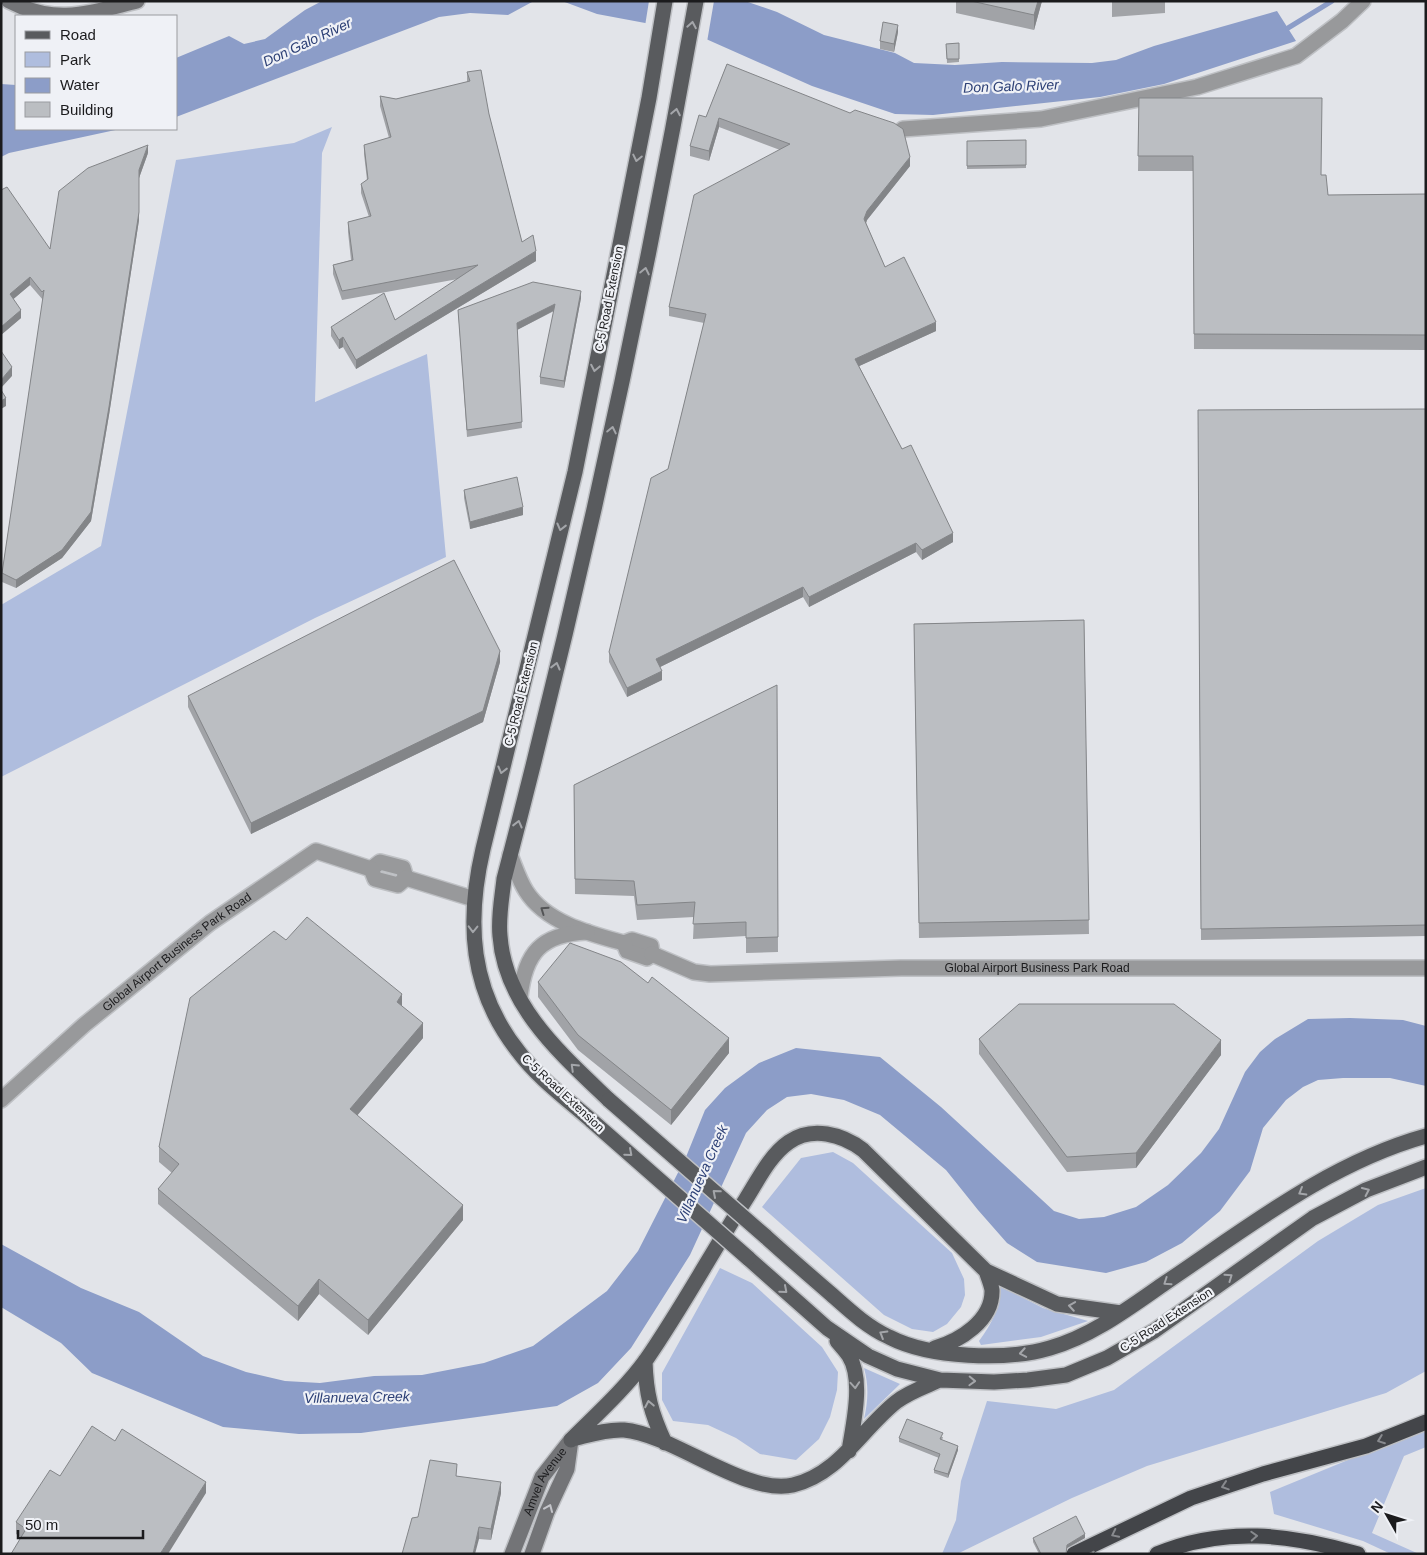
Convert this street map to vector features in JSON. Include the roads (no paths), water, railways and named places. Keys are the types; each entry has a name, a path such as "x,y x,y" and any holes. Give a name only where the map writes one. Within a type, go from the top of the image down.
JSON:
{"highway":[{"path":"1074,1554 1178,1503 1255,1477 1366,1446 1426,1422"},
{"path":"1157,1554 1195,1542 1264,1536 1292,1537 1358,1554"}],"main road":[{"path":"9,1 40,15"},
{"path":"80,15 138,1"},
{"name":"C-5 Road Extension","path":"666,1 575,472 483,849 474,899 473,936 476,963 486,996 500,1026 518,1052 539,1074 827,1328 868,1356 898,1368 940,1380 994,1382 1028,1380 1066,1374 1107,1358 1154,1331 1313,1218 1366,1190 1426,1167"},
{"path":"696,1 602,478 510,855 501,902 500,935 503,956 520,997 542,1033 609,1100 860,1319 887,1337 928,1350 983,1355 1012,1355 1050,1348 1094,1330 1299,1193 1354,1163 1405,1142 1426,1136"},
{"path":"575,472 602,478"},
{"path":"571,1440 645,1361 711,1253 774,1158 788,1142 807,1135 828,1134 856,1145 871,1157 986,1271 1057,1304 1121,1313"},
{"path":"928,1350 952,1343 978,1323 987,1307 992,1290 986,1271"},
{"path":"827,1328 850,1358 854,1370 856,1400 849,1451"},
{"path":"645,1361 648,1403 665,1443"},
{"path":"571,1440 618,1430 634,1432 665,1443 733,1473 758,1481 792,1486 814,1478 849,1451 873,1423 896,1402 910,1393 940,1380"},
{"name":"Amvel Avenue","path":"512,1554 536,1488 546,1471 571,1440"},
{"name":"Amvel Avenue","path":"532,1554 547,1512 567,1469 571,1440"}],"street":[{"path":"903,129 1041,119 1197,87 1296,56 1342,21 1362,1"},
{"name":"Global Airport Business Park Road","path":"2,1099 84,1025 210,923 316,851 371,869 380,862 394,865 403,868 406,878 474,899"},
{"name":"Global Airport Business Park Road","path":"510,855 520,881 534,902 560,920 587,932 624,943 627,951 640,956 647,958 652,954 694,972 710,974 911,968 1426,968"},
{"name":"Global Airport Business Park Road","path":"520,997 523,973 527,962 535,952 545,943 558,937 571,933 587,932"}],"water":[{"name":"Don Galo River","path":"322,1 545,1 532,2 508,15 470,13 439,17 178,116 178,57 229,36 244,44 265,39 305,10"},
{"name":"Don Galo River","path":"562,1 745,1 777,12 824,35 895,53 914,63 955,65 1002,62 1092,63 1116,60 1154,46 1277,11 1296,41 1164,84 1100,97 933,115 895,114 812,86 688,31 597,14"},
{"path":"1,84 15,85 15,130 115,130 9,153 1,157"},
{"name":"Villanueva Creek","path":"1308,1019 1403,1020 1426,1026 1426,1086 1390,1078 1343,1078 1318,1080 1303,1087 1286,1100 1263,1128 1250,1171 1220,1211 1182,1243 1146,1262 1106,1273 1037,1262 1007,1243 946,1170 880,1115 844,1100 811,1094 787,1097 767,1110 746,1133 690,1255 631,1348 598,1383 557,1406 361,1433 299,1434 223,1427 92,1373 61,1343 1,1307 1,1244 81,1288 139,1312 203,1356 246,1372 285,1381 320,1383 374,1376 422,1375 484,1363 533,1346 607,1291 638,1251 686,1157 705,1110 725,1088 759,1063 796,1048 880,1057 941,1107 1054,1211 1079,1219 1104,1217 1136,1207 1168,1185 1201,1153 1219,1129 1245,1072 1260,1052 1275,1039"}],"waterway":[{"path":"1288,28 1332,1"}]}
